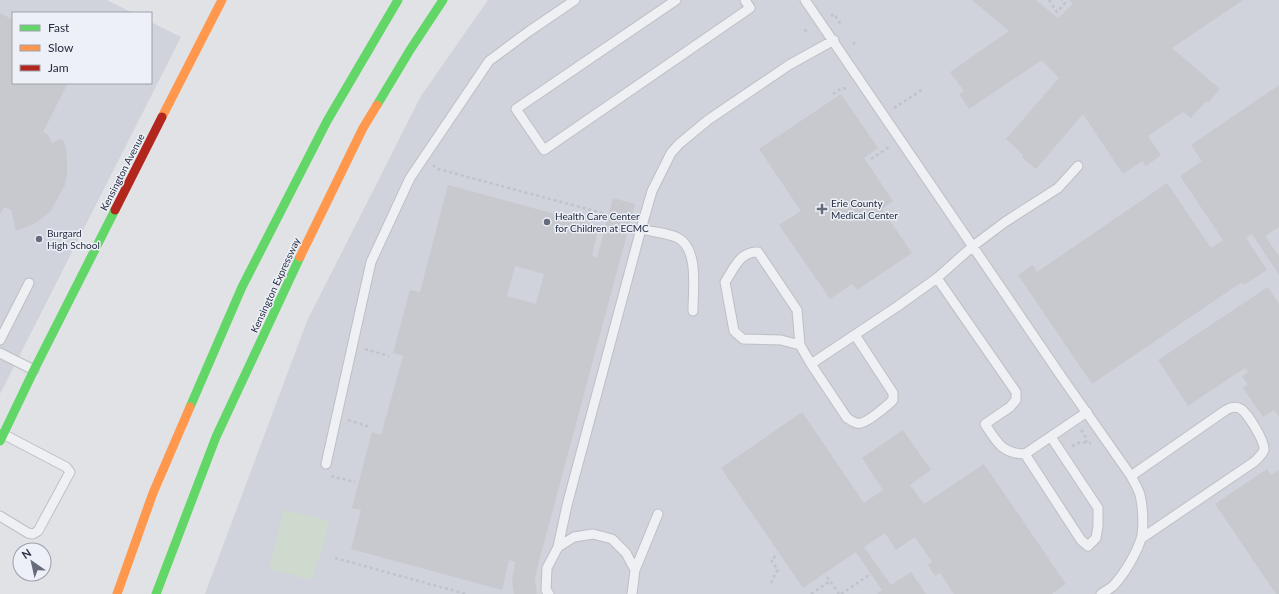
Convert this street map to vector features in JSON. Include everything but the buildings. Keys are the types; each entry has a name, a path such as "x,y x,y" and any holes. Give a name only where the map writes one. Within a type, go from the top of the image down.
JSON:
{"main road":[{"name":"Kensington Avenue","path":"2,438 34,370 222,0"},
{"path":"117,594 153,493 242,287 327,121 398,0"},
{"name":"Kensington Expressway","path":"156,594 216,437 362,128 443,0"}],"lane":[{"path":"326,464 371,262 410,178 488,61 575,0"},
{"path":"676,0 516,109 544,150 750,8 745,0"},
{"path":"805,0 834,40 1131,476 1141,496 1142,538 1122,576 1113,586 1102,594"},
{"path":"549,594 546,590 547,568 558,547 567,505 652,191 671,153 679,144 708,120 789,65 834,40"},
{"path":"811,364 937,278 973,246 1005,222 1058,188 1078,166"},
{"path":"641,229 678,238 689,248 693,260 693,311"},
{"path":"800,345 781,340 743,339 734,331 725,282 742,256 750,252 758,252 797,310 800,345 811,364 846,418 854,423 862,423 887,406 893,400 892,393 855,335"},
{"path":"937,278 1016,392 1016,400 1013,404 985,424 1000,446 1008,452 1025,454 1087,412"},
{"path":"0,340 30,283"},
{"path":"0,352 34,370"},
{"path":"1131,476 1232,407 1238,408 1245,412 1264,442 1264,449 1261,455 1254,462 1142,538"},
{"path":"1025,454 1081,540 1088,546 1096,538 1098,508 1051,437"},
{"path":"0,516 28,533 33,534 38,531 70,472 66,467 2,438"},
{"path":"632,594 635,570 658,514"},
{"path":"558,547 574,536 593,534 612,540 626,553 635,570"},
{"path":"1113,586 1119,594"}],"path":[{"path":"1049,0 1057,12 1065,3 1062,0"},
{"path":"834,14 842,26"},
{"path":"804,30 808,31"},
{"path":"833,94 842,88 847,88"},
{"path":"892,110 923,89"},
{"path":"871,159 889,147"},
{"path":"433,165 438,169 606,214"},
{"path":"366,349 388,356"},
{"path":"346,420 370,427"},
{"path":"1070,447 1087,440 1095,445"},
{"path":"331,476 355,482"},
{"path":"771,583 778,570 771,560 778,554"},
{"path":"335,558 466,594"},
{"path":"827,577 840,594 869,575"},
{"path":"811,594 830,581"}],"shaded area":[{"name":"Burgard High School","path":"0,0 107,0 131,12 12,12 12,84 152,84 152,22 181,37 0,394"},
{"name":"Erie County Medical Center","path":"488,0 1279,0 1279,594 205,594 307,321 421,96"},
{"path":"284,510 329,521 312,580 269,569"}],"traffic: fast":[{"path":"190,407 242,287 327,121 398,0"},
{"path":"377,105 410,50 443,0"},
{"path":"0,441 34,370 115,210"},
{"path":"156,594 216,437 300,257"}],"traffic: slow":[{"path":"162,117 222,0"},
{"path":"300,257 363,128 377,105"},
{"path":"117,594 153,493 190,407"}],"traffic: jam":[{"path":"115,210 162,117"}],"place":[{"name":"Erie County Medical Center","path":"822,209"},
{"name":"Health Care Center for Children at ECMC","path":"547,222"},
{"name":"Burgard High School","path":"39,239"}]}
